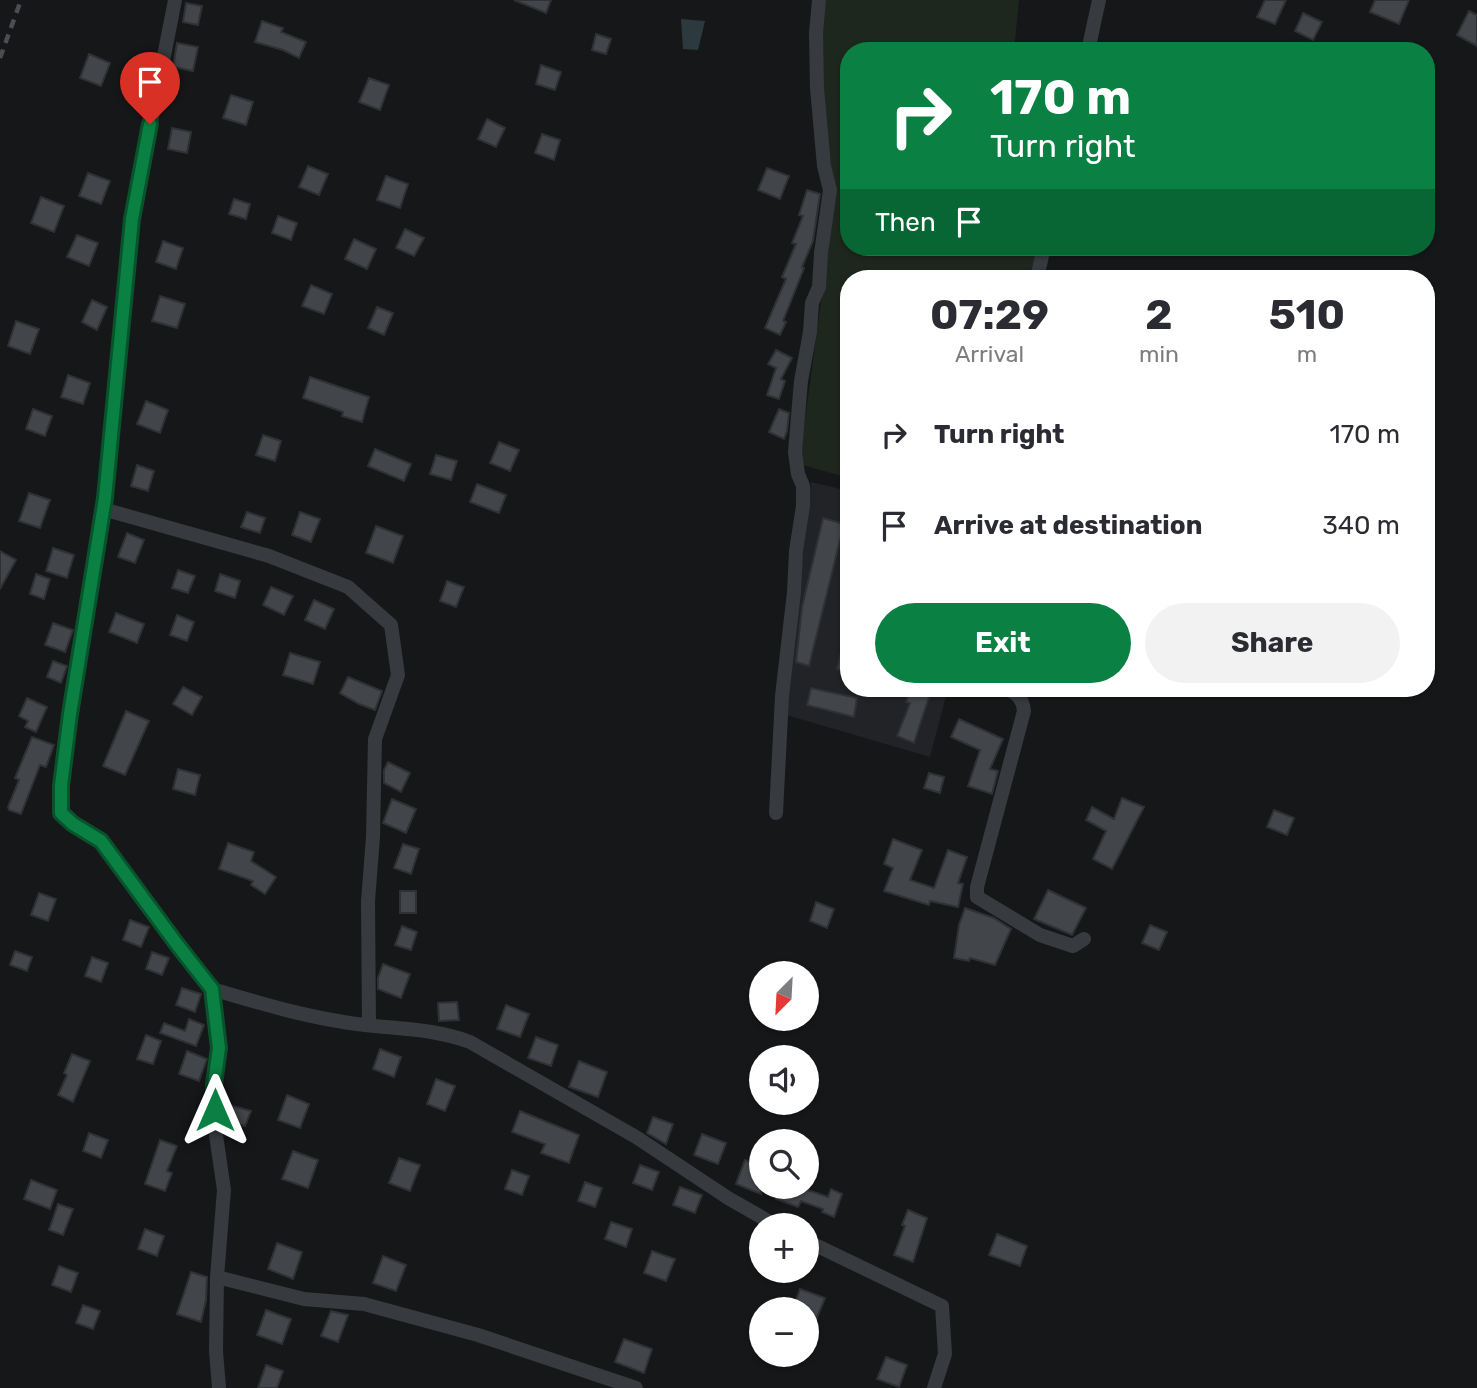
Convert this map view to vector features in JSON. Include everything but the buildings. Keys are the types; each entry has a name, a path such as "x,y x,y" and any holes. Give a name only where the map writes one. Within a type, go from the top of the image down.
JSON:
{"street":[{"path":"175,0 132,219 103,509 70,714 61,786 61,813 73,824 101,841 212,989 219,1048 214,1084 216,1135 225,1190 217,1277 216,1351 219,1388"},
{"path":"776,813 782,696 803,506 803,486 798,474 795,452 801,381 812,303 819,287 830,190 824,166 817,88 816,33 819,0"},
{"path":"1090,42 1099,0"},
{"path":"103,509 269,556 348,587 391,625 398,675 375,739 373,837 368,901 369,1025"},
{"path":"1019,697 1024,711 977,887 977,897 1040,935 1073,946 1084,939"},
{"path":"212,989 280,1009 369,1025 448,1034 470,1042 636,1137 754,1213"},
{"path":"819,1247 943,1306 945,1354 934,1388"},
{"path":"217,1277 304,1299 364,1304 478,1335 636,1388"}],"shaded area":[{"path":"826,0 1019,0 1015,42 840,42 840,256 1035,256 1031,270 840,270 840,475 799,464 835,199 818,66"},
{"path":"681,19 705,21 698,50 683,49"},
{"path":"811,482 840,489 840,697 946,697 930,757 783,714"}],"railway":[{"path":"0,58 21,0"}],"route":[{"path":"150,124 132,219 105,498 70,714 61,786 61,813 73,824 101,841 212,989 219,1048 214,1084 215,1110"}]}
